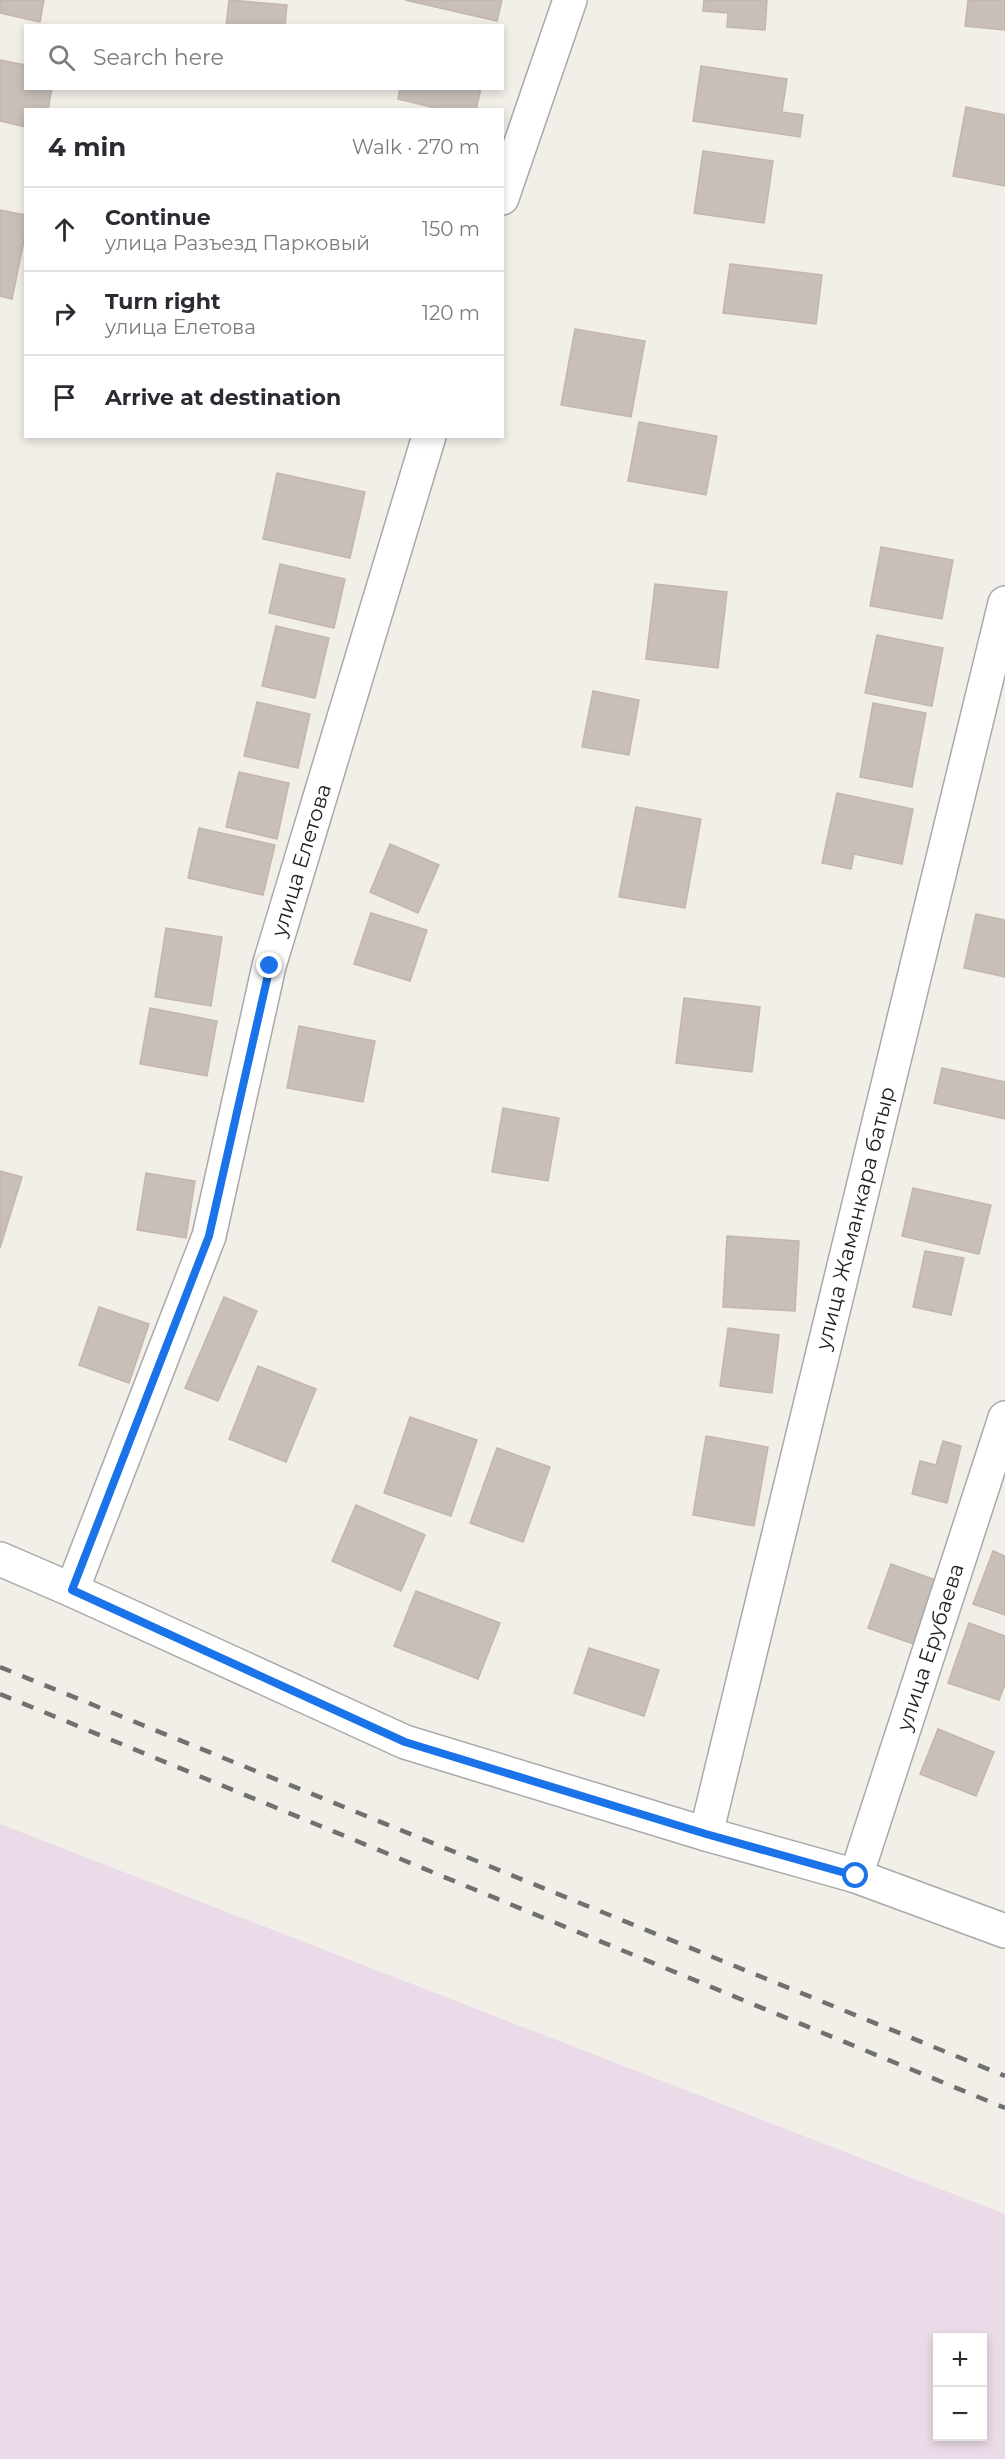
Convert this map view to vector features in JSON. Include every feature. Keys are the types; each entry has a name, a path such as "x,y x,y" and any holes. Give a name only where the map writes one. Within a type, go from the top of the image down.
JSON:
{"street":[{"path":"504,192 570,0"},
{"name":"улица Елетова","path":"72,1590 209,1236 270,966 428,438"},
{"name":"улица Жаманкара батыр","path":"706,1834 1005,603"},
{"name":"улица Ерубаева","path":"856,1876 1005,1418"},
{"path":"0,1559 405,1742 706,1834 856,1876 1005,1930"}],"shaded area":[{"path":"0,1824 1005,2214 1005,2459 0,2459"}],"building":[{"path":"0,0 44,0 40,22 0,13"},
{"path":"229,0 287,5 285,24 226,24"},
{"path":"405,0 502,0 497,21"},
{"path":"704,0 767,0 765,30 727,27 728,13 703,11"},
{"path":"968,0 1005,0 1005,30 965,26"},
{"path":"0,60 24,65 24,90 52,90 48,108 24,108 24,127 0,121"},
{"path":"701,66 787,79 782,112 803,115 800,137 693,121"},
{"path":"400,90 481,90 476,108 435,108 398,99"},
{"path":"966,107 1005,115 1005,186 953,176"},
{"path":"703,151 773,161 764,223 694,213"},
{"path":"0,210 24,215 24,241 12,299 0,296"},
{"path":"730,264 822,275 816,324 723,313"},
{"path":"575,329 645,341 631,417 561,405"},
{"path":"639,422 717,436 706,495 628,481"},
{"path":"277,473 365,492 350,558 263,539"},
{"path":"881,547 953,560 942,619 870,606"},
{"path":"280,564 345,579 334,628 269,613"},
{"path":"655,584 727,592 718,668 646,659"},
{"path":"276,626 329,638 315,698 262,686"},
{"path":"877,635 943,648 932,706 865,693"},
{"path":"593,691 639,700 629,755 582,747"},
{"path":"257,702 310,714 298,768 244,756"},
{"path":"873,703 926,713 912,787 860,777"},
{"path":"239,772 289,783 277,839 226,827"},
{"path":"837,793 913,809 902,864 854,854 851,869 822,863"},
{"path":"636,807 701,819 685,908 619,897"},
{"path":"199,828 275,845 263,895 188,878"},
{"path":"390,844 439,865 418,913 370,892"},
{"path":"371,913 427,930 410,981 354,964"},
{"path":"976,914 1005,920 1005,977 964,968"},
{"path":"166,928 222,937 211,1006 155,997"},
{"path":"684,998 760,1007 752,1072 676,1063"},
{"path":"150,1008 217,1021 207,1076 140,1064"},
{"path":"299,1026 375,1041 363,1102 287,1088"},
{"path":"942,1068 1005,1082 1005,1119 934,1103"},
{"path":"503,1108 559,1118 548,1181 492,1172"},
{"path":"0,1171 22,1177 0,1248"},
{"path":"146,1173 195,1181 186,1238 137,1230"},
{"path":"913,1188 991,1205 979,1254 902,1236"},
{"path":"727,1236 799,1241 795,1311 723,1307"},
{"path":"925,1251 964,1258 951,1315 913,1307"},
{"path":"224,1297 257,1311 218,1401 185,1388"},
{"path":"99,1307 149,1324 129,1383 79,1365"},
{"path":"728,1328 779,1335 772,1393 720,1386"},
{"path":"258,1366 316,1389 286,1462 229,1439"},
{"path":"410,1417 477,1440 451,1516 384,1493"},
{"path":"706,1436 768,1447 754,1526 693,1515"},
{"path":"943,1441 961,1446 947,1503 912,1494 920,1461 936,1465"},
{"path":"497,1448 550,1467 523,1542 470,1523"},
{"path":"356,1505 425,1535 401,1591 332,1561"},
{"path":"993,1551 1005,1556 1005,1615 973,1604"},
{"path":"891,1564 944,1583 922,1647 868,1628"},
{"path":"416,1591 500,1623 478,1679 394,1646"},
{"path":"969,1623 1005,1636 1005,1684 999,1700 948,1683"},
{"path":"589,1648 659,1670 644,1716 574,1693"},
{"path":"938,1729 994,1752 976,1796 920,1774"}],"railway":[{"path":"0,1667 1005,2076"},
{"path":"0,1694 1005,2108"}],"route":[{"path":"270,966 209,1236 72,1590 405,1742 706,1834 856,1876"}]}
